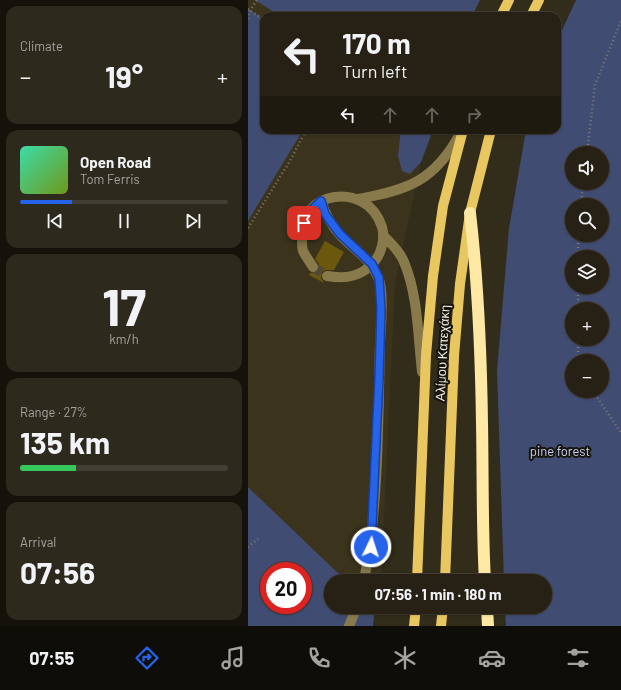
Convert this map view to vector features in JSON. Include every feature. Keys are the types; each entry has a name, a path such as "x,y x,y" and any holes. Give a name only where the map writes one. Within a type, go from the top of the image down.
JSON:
{"highway":[{"path":"470,213 476,263 482,422 485,574"},
{"path":"487,614 488,626"}],"main road":[{"path":"503,12 509,0"},
{"path":"533,12 539,0"},
{"name":"Αλίμου Κατεχάκη","path":"417,574 429,314 443,206 461,134"},
{"name":"Αλίμου Κατεχάκη","path":"445,574 454,356 460,284 470,213 490,134"},
{"path":"414,626 415,614"},
{"path":"441,626 442,614"}],"lane":[{"path":"358,199 409,187 435,170 449,154 460,134"},
{"path":"313,267 303,251 301,232 307,214 321,201 340,195 358,199 370,206 379,218 383,235 382,245 377,259 368,269 355,276 341,278 327,276"},
{"path":"321,201 325,214 340,234 372,264 379,278 381,316 371,547 365,574"},
{"path":"383,235 394,246 404,260 412,286 425,391"},
{"path":"349,626 354,614"}],"path":[{"path":"248,19 249,10 257,0"},
{"path":"249,10 260,17"},
{"path":"588,146 595,85 621,21"},
{"path":"248,228 290,161 304,134"},
{"path":"598,398 621,433"},
{"path":"248,547 258,539"}],"shaded area":[{"path":"248,0 480,0 474,12 260,12 260,134 432,134 421,162 395,284 381,574 338,573 248,487"}],"green space":[{"path":"255,0 480,0 474,12 274,12"},
{"name":"pine forest","path":"576,0 621,0 621,626 506,626 505,614 552,614 552,574 504,574 497,371 509,228 525,134 561,134 561,32"},
{"path":"248,9 260,16 260,134 301,134 248,221"},
{"path":"401,134 432,134 421,162 410,174 402,171 398,156"},
{"path":"248,487 340,574 324,574 324,614 374,614 373,626 248,626"}],"building":[{"path":"325,241 344,252 334,270 325,270 322,272 321,278 324,283 309,275 310,273 316,273 319,270 319,264 315,259"}],"tunnel":[{"path":"313,267 327,276"}],"route":[{"path":"304,223 307,214 321,201 325,214 340,234 372,264 379,278 381,309 379,378 371,547"}]}
